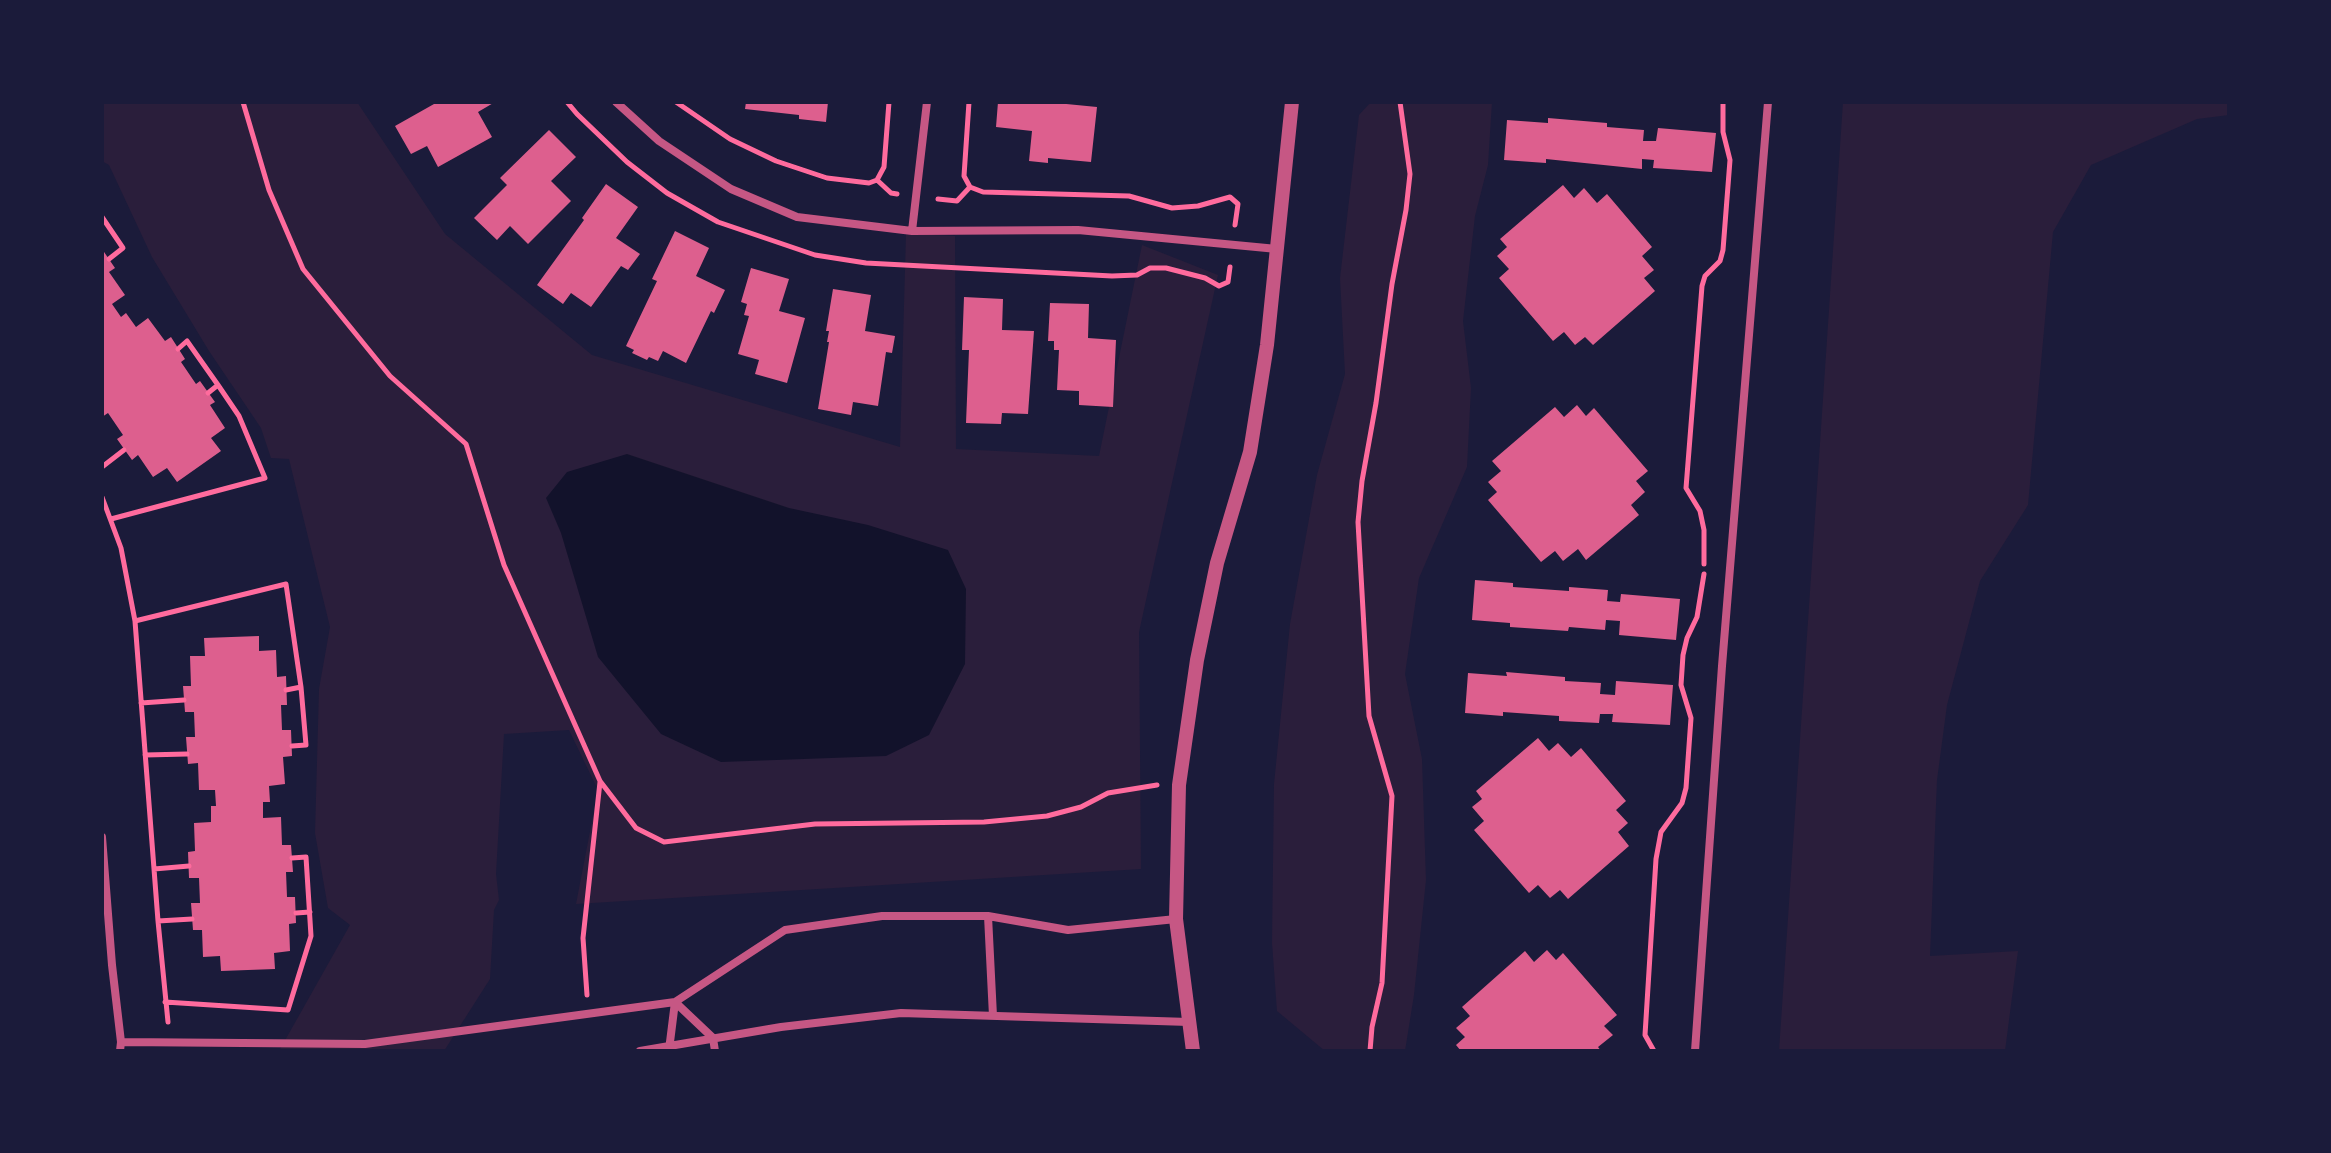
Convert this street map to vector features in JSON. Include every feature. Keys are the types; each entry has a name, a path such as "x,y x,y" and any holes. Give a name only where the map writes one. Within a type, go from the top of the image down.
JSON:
{"street":[{"path":"616,102 659,141 731,189 797,217 912,231 1078,230 1277,249"},
{"path":"912,231 927,102"},
{"path":"1193,1051 1176,919 1179,785 1197,660 1217,563 1250,452 1267,345 1292,102"},
{"path":"1695,1051 1722,666 1768,102"},
{"path":"102,837 121,1047 168,1043 365,1048 675,1002 785,930 882,916 988,916 1068,930 1176,919"},
{"path":"988,916 993,1016"},
{"path":"675,1002 713,1038 715,1051"},
{"path":"669,1048 675,1002"},
{"path":"640,1051 781,1027 901,1013 1189,1022"}],"path":[{"path":"243,102 269,190 303,269 390,376 466,444 504,565 600,781 636,828 664,842 815,824 984,822 1047,816 1081,807 1108,793 1154,784"},
{"path":"676,102 730,139 776,161 827,178 869,183 877,180 884,167 889,102"},
{"path":"969,102 964,176 970,187 983,192 1129,196 1172,208 1198,206 1230,197 1238,204 1232,244"},
{"path":"1370,1051 1382,983 1392,796 1369,716 1358,522 1410,174 1400,102"},
{"path":"1654,1051 1645,1035 1656,859 1661,832 1682,803 1686,788 1691,718 1681,685 1683,655 1697,617 1705,560 1700,511 1686,488 1702,286 1705,276 1720,261 1723,250 1730,160 1723,132 1723,102"},
{"path":"877,180 891,193 957,201 970,187"},
{"path":"102,217 123,248 109,259"},
{"path":"111,519 265,478 239,416 187,341 178,349"},
{"path":"208,393 218,385"},
{"path":"102,467 124,450"},
{"path":"102,497 121,548 135,621 168,1043"},
{"path":"135,621 286,584 306,745 292,746"},
{"path":"286,690 301,687"},
{"path":"141,703 184,700"},
{"path":"145,755 187,754"},
{"path":"585,982 583,938 600,781"},
{"path":"165,1002 288,1010 311,936 306,857 292,858"},
{"path":"154,869 189,866"},
{"path":"296,913 310,912"},
{"path":"158,921 192,919"}],"shaded area":[{"path":"102,102 357,102 445,234 592,355 900,447 906,234 955,236 956,449 1099,456 1142,245 1218,275 1139,632 1141,869 576,904 598,790 569,730 504,734 496,874 499,900 494,910 490,979 444,1051 279,1051 350,925 328,908 315,833 319,689 330,627 289,459 271,458 261,428 209,351 152,257 109,165 102,161"},
{"path":"1371,102 1492,102 1488,165 1475,216 1463,321 1471,388 1467,467 1419,578 1405,674 1422,759 1426,880 1405,1051 1325,1051 1277,1011 1272,943 1274,784 1290,624 1317,475 1345,374 1340,278 1359,115"},
{"path":"1843,102 2229,102 2229,115 2197,119 2091,165 2053,232 2028,505 1980,581 1947,705 1937,780 1930,956 2018,951 2005,1051 1779,1051"},
{"path":"627,454 789,508 868,525 948,550 966,589 965,664 929,735 886,756 721,762 661,734 598,657 561,533 546,498 567,472"}],"building":[{"path":"433,102 495,102 478,112 492,137 438,167 427,146 411,154 395,126"},
{"path":"746,102 828,102 826,122 799,119 799,115 745,109"},
{"path":"998,102 1046,102 1097,107 1091,162 1048,158 1048,163 1029,161 1032,131 996,127"},
{"path":"1548,118 1644,130 1643,141 1656,141 1658,128 1716,133 1712,172 1653,168 1654,160 1642,159 1642,169 1546,159 1546,163 1504,160 1507,120 1548,123"},
{"path":"549,130 576,157 551,181 571,201 528,244 510,226 497,240 474,218 507,185 500,178"},
{"path":"606,184 638,207 616,238 640,254 628,270 621,266 591,307 571,293 563,304 537,285"},
{"path":"1563,185 1574,198 1584,188 1597,203 1607,194 1652,247 1642,256 1654,270 1644,278 1655,291 1593,345 1585,337 1575,345 1564,332 1553,341 1499,278 1509,269 1497,256 1507,247 1500,239"},
{"path":"675,231 709,248 696,276 725,290 714,313 711,311 686,363 663,351 658,361 649,357 647,360 632,353 634,350 626,346 657,281 652,279"},
{"path":"102,249 115,268 109,272 125,295 112,304 121,317 126,313 136,327 148,318 165,341 171,337 185,359 181,362 196,384 200,381 215,402 210,405 225,428 211,438 221,451 177,482 167,468 153,477 138,455 132,460 117,439 123,435 108,413 102,417"},
{"path":"751,268 789,279 779,311 805,318 787,383 755,374 759,360 738,354 749,316 744,315 747,304 741,302"},
{"path":"833,289 871,295 865,331 895,336 892,353 886,352 878,406 853,402 851,415 818,409 829,342 829,331 826,331"},
{"path":"964,297 1003,299 1002,330 1034,331 1028,414 1002,413 1001,424 966,423 969,350 962,350"},
{"path":"1050,303 1089,304 1088,338 1116,340 1113,407 1079,405 1079,391 1057,390 1059,350 1054,350 1054,341 1048,341"},
{"path":"1577,405 1586,416 1594,408 1648,471 1636,481 1645,492 1631,505 1639,515 1586,560 1578,549 1563,561 1555,551 1541,562 1488,500 1497,492 1488,482 1501,471 1492,461 1555,407 1564,417"},
{"path":"1475,580 1513,583 1513,587 1608,590 1607,601 1620,602 1621,594 1680,599 1676,640 1619,635 1620,621 1606,620 1605,630 1569,627 1568,631 1510,627 1510,623 1472,620"},
{"path":"259,636 259,651 276,650 277,677 286,676 287,705 281,705 282,730 291,730 292,756 283,757 285,784 269,786 270,802 263,802 263,818 281,817 282,845 291,845 293,872 286,872 287,897 295,897 296,923 289,924 290,951 274,953 275,969 221,971 220,956 203,957 202,930 193,930 191,903 200,903 199,878 189,878 188,852 195,851 194,823 211,822 211,806 216,806 215,790 199,790 198,763 188,764 186,737 195,737 194,712 185,712 183,686 191,686 190,656 205,656 204,638"},
{"path":"1506,672 1601,683 1600,694 1615,695 1616,681 1673,685 1670,725 1612,722 1613,714 1600,714 1599,723 1559,721 1559,716 1465,713 1468,673 1507,676"},
{"path":"1538,738 1549,751 1558,743 1571,757 1581,748 1626,801 1616,810 1628,823 1618,832 1629,846 1568,899 1560,890 1550,898 1538,885 1529,893 1474,830 1484,821 1472,807 1482,799 1476,791"},
{"path":"1547,950 1556,960 1563,953 1617,1015 1604,1026 1613,1035 1598,1047 1601,1051 1461,1051 1456,1045 1465,1037 1456,1028 1470,1016 1462,1007 1525,951 1534,962"}]}
